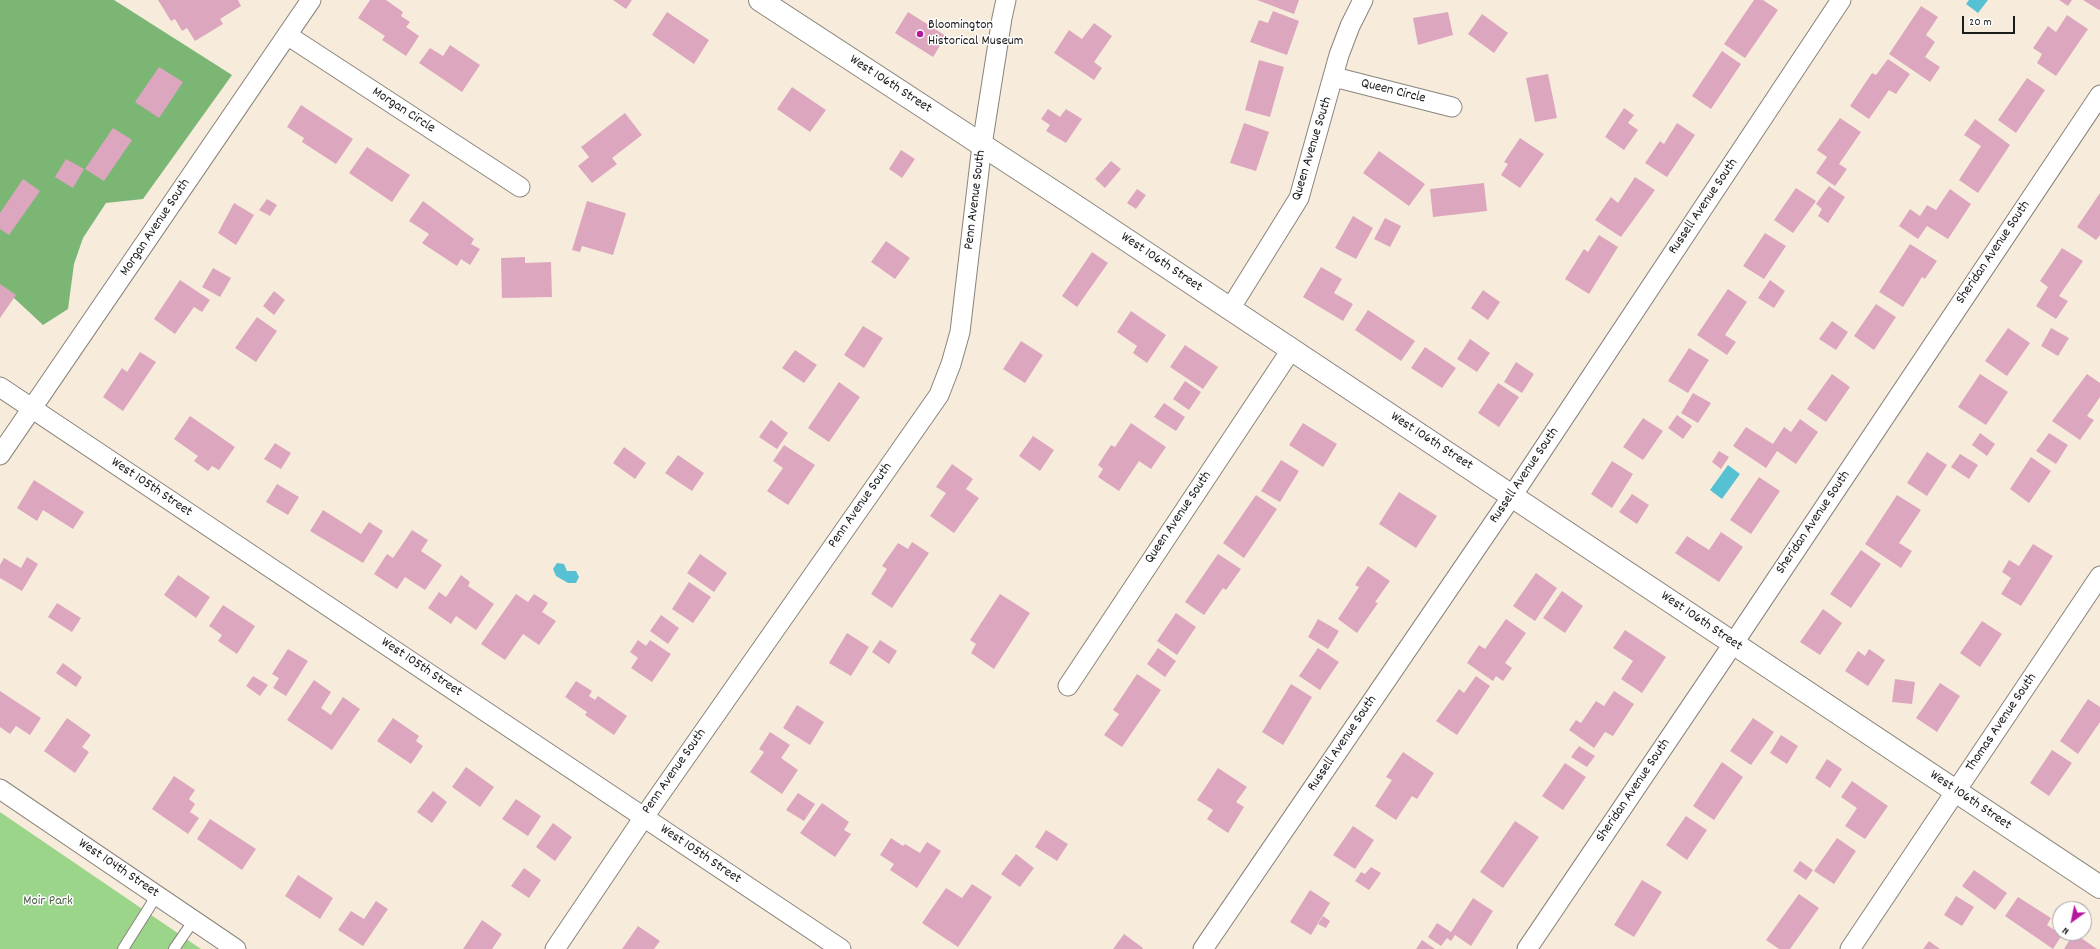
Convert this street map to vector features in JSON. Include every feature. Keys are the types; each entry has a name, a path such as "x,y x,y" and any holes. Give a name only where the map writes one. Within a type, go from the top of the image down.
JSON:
{"street":[{"name":"Morgan Avenue South","path":"0,455 311,0"},
{"name":"West 106th Street","path":"760,0 1230,309 2100,888"},
{"name":"Penn Avenue South","path":"554,949 644,817 939,395 951,364 960,332 982,145 1006,0"},
{"name":"Queen Avenue South","path":"1230,309 1299,198 1339,55 1350,26 1364,0"},
{"name":"Russell Avenue South","path":"1203,949 1512,496 1841,0"},
{"name":"Morgan Circle","path":"287,35 520,187"},
{"name":"Queen Circle","path":"1334,77 1452,107"},
{"name":"Sheridan Avenue South","path":"1527,949 1734,644 2100,95"},
{"name":"Queen Avenue South","path":"1068,686 1291,350"},
{"name":"West 105th Street","path":"0,387 841,949"},
{"name":"Thomas Avenue South","path":"1850,949 2100,576"},
{"name":"West 104th Street","path":"0,789 236,949"}],"lane":[{"path":"122,949 157,895"},
{"path":"174,949 194,920"}],"green space":[{"path":"0,0 114,0 232,75 143,199 106,203 83,238 74,264 68,309 43,325 0,285"},
{"name":"Moir Park","path":"0,812 201,949 0,949"}],"water":[{"path":"1969,0 1988,0 1978,13 1966,4"},
{"path":"1728,465 1740,474 1722,499 1710,490"},
{"path":"557,563 564,564 567,571 576,571 579,577 576,583 568,583 556,576 553,569"}],"building":[{"path":"158,0 238,0 241,6 220,19 223,24 195,41 187,28 182,31 175,19 171,21"},
{"path":"370,0 386,0 403,12 401,16 410,22 406,27 419,36 406,56 382,40 385,36 358,18"},
{"path":"613,0 632,0 626,9"},
{"path":"1257,0 1299,0 1294,14"},
{"path":"1754,0 1763,0 1778,10 1745,58 1724,44"},
{"path":"2059,0 2072,0 2068,6"},
{"path":"2083,0 2100,0 2100,9 2099,10"},
{"path":"1921,6 1938,17 1926,35 1935,42 1925,57 1940,67 1930,82 1889,54"},
{"path":"1273,11 1299,21 1287,55 1250,42 1259,20 1268,23"},
{"path":"667,12 709,40 694,64 652,35"},
{"name":"Bloomington Historical Museum","path":"908,12 946,36 933,57 895,33"},
{"path":"1448,12 1453,35 1418,45 1413,18"},
{"path":"1482,14 1508,33 1494,53 1468,34"},
{"path":"2067,15 2088,29 2056,76 2037,63 2042,54 2033,48 2048,26 2056,32"},
{"path":"1094,23 1112,36 1094,62 1102,68 1094,80 1054,53 1069,30 1082,39"},
{"path":"450,45 480,65 462,92 419,63 430,48 443,56"},
{"path":"1722,51 1741,64 1711,109 1692,96"},
{"path":"1888,59 1910,74 1896,94 1889,90 1869,119 1850,106 1872,73 1876,75"},
{"path":"1259,60 1284,67 1270,117 1245,110"},
{"path":"159,67 183,82 159,118 135,102"},
{"path":"1548,74 1557,118 1535,122 1526,78"},
{"path":"2027,78 2045,90 2016,133 1998,120"},
{"path":"792,87 826,110 810,132 777,109"},
{"path":"301,105 353,139 336,164 302,142 304,138 287,127"},
{"path":"1624,108 1634,115 1628,123 1638,130 1624,150 1605,137"},
{"path":"1048,109 1060,117 1066,109 1082,119 1066,143 1046,131 1050,125 1041,119"},
{"path":"625,113 642,135 612,158 617,164 592,183 578,166 589,157 581,147"},
{"path":"1840,118 1861,132 1839,164 1847,169 1835,186 1816,173 1827,157 1817,150"},
{"path":"1975,119 2010,145 1978,193 1959,180 1981,146 1964,135"},
{"path":"1244,123 1269,132 1256,171 1230,163"},
{"path":"1677,123 1695,135 1667,177 1645,163 1660,141 1664,144"},
{"path":"113,128 132,140 104,181 85,169"},
{"path":"1520,138 1544,154 1520,188 1501,175 1508,164 1504,162"},
{"path":"367,147 410,175 392,202 349,173"},
{"path":"901,150 915,159 902,178 889,169"},
{"path":"1379,151 1425,184 1409,206 1363,173"},
{"path":"66,159 84,169 73,188 55,177"},
{"path":"1111,161 1121,169 1105,188 1095,179"},
{"path":"1635,177 1655,190 1621,237 1595,220 1611,197 1618,203"},
{"path":"23,179 40,191 9,235 0,229 0,213"},
{"path":"1484,183 1487,211 1433,217 1430,189"},
{"path":"1829,186 1845,197 1828,223 1818,216 1822,209 1816,204"},
{"path":"1796,188 1816,201 1793,233 1774,220"},
{"path":"1137,189 1146,195 1136,209 1127,203"},
{"path":"1950,189 1971,204 1948,239 1927,226 1918,239 1899,226 1910,209 1920,216 1927,205 1936,210"},
{"path":"2100,193 2100,235 2096,240 2077,227"},
{"path":"267,199 277,205 270,216 259,210"},
{"path":"423,201 474,239 471,244 480,249 470,265 461,259 457,266 422,243 429,234 409,221"},
{"path":"587,201 626,213 613,255 582,246 580,252 572,250"},
{"path":"234,203 254,215 236,245 218,233"},
{"path":"1353,216 1373,228 1356,259 1335,248"},
{"path":"1385,218 1401,226 1390,247 1374,239"},
{"path":"1765,233 1786,246 1764,279 1743,266"},
{"path":"1599,235 1618,247 1589,294 1565,279 1584,249 1588,252"},
{"path":"886,241 910,258 895,279 871,262"},
{"path":"1910,244 1937,261 1925,279 1922,277 1903,307 1879,292"},
{"path":"2062,248 2083,261 2059,296 2068,301 2056,319 2036,306 2048,287 2040,281"},
{"path":"1092,252 1108,263 1077,307 1062,296"},
{"path":"525,257 525,263 551,262 552,297 502,298 501,258"},
{"path":"1321,267 1342,279 1334,293 1353,304 1343,321 1303,297"},
{"path":"213,268 231,278 220,297 202,287"},
{"path":"180,280 210,300 202,312 194,307 175,334 154,319"},
{"path":"1770,280 1785,291 1774,308 1758,298"},
{"path":"0,284 16,295 0,318"},
{"path":"1728,289 1747,302 1725,335 1736,342 1727,355 1697,335"},
{"path":"1483,290 1500,302 1488,320 1471,308"},
{"path":"274,291 285,300 274,315 263,306"},
{"path":"1876,304 1896,317 1874,350 1854,336"},
{"path":"1368,310 1415,341 1401,361 1355,330"},
{"path":"1131,311 1166,335 1147,363 1133,353 1137,346 1117,332"},
{"path":"257,317 277,331 256,362 235,348"},
{"path":"1832,321 1848,332 1836,350 1819,339"},
{"path":"863,326 883,338 864,368 844,355"},
{"path":"2008,328 2030,343 2007,376 1985,361"},
{"path":"2051,328 2069,338 2058,356 2041,346"},
{"path":"1470,339 1490,353 1477,372 1457,359"},
{"path":"1021,341 1043,355 1025,383 1003,369"},
{"path":"1185,345 1218,367 1203,389 1170,367"},
{"path":"1425,347 1456,368 1442,388 1411,368"},
{"path":"1689,348 1709,360 1688,393 1668,381"},
{"path":"795,350 817,365 804,383 782,368"},
{"path":"140,352 156,362 123,411 103,397 122,368 127,372"},
{"path":"1516,362 1534,374 1522,393 1504,382"},
{"path":"1832,374 1850,387 1826,422 1807,409"},
{"path":"1980,374 2008,392 1986,425 1958,407"},
{"path":"2087,374 2100,383 2100,397 2087,416 2094,420 2080,440 2052,421"},
{"path":"1185,381 1201,392 1189,410 1173,399"},
{"path":"839,382 860,397 829,442 808,428"},
{"path":"1498,383 1519,397 1499,427 1478,413"},
{"path":"1693,393 1711,403 1698,423 1681,413"},
{"path":"1164,403 1185,417 1176,431 1154,417"},
{"path":"1677,415 1692,426 1683,439 1668,428"},
{"path":"190,416 235,447 219,470 212,466 208,471 194,461 198,456 174,439"},
{"path":"1643,418 1663,431 1643,460 1623,447"},
{"path":"1800,419 1818,432 1796,464 1777,451 1766,468 1733,446 1746,427 1773,444 1784,427 1791,432"},
{"path":"771,420 788,433 777,449 759,437"},
{"path":"1131,423 1166,447 1151,469 1139,461 1119,491 1098,477 1103,469 1098,465 1111,445 1115,447"},
{"path":"1303,423 1337,444 1323,467 1289,445"},
{"path":"1980,433 1995,444 1987,456 1972,445"},
{"path":"2049,433 2068,445 2056,464 2036,451"},
{"path":"1033,436 1054,450 1040,471 1019,456"},
{"path":"275,443 291,453 281,469 264,459"},
{"path":"784,445 815,465 788,505 767,491 783,468 773,461"},
{"path":"624,447 646,463 635,479 613,463"},
{"path":"1719,451 1729,457 1721,469 1712,462"},
{"path":"1927,452 1947,465 1927,496 1907,483"},
{"path":"1960,454 1978,465 1969,479 1951,467"},
{"path":"678,455 704,473 692,491 665,473"},
{"path":"2031,457 2051,471 2029,503 2010,489"},
{"path":"1281,460 1299,471 1280,502 1261,491"},
{"path":"1612,461 1633,474 1612,508 1591,494"},
{"path":"952,464 973,479 966,489 979,498 954,533 930,516 946,493 936,487"},
{"path":"1759,477 1780,491 1751,534 1730,520"},
{"path":"34,480 84,512 73,529 43,510 37,521 17,508"},
{"path":"277,484 299,497 288,515 266,502"},
{"path":"1399,492 1437,516 1416,548 1379,524"},
{"path":"1632,494 1649,505 1637,524 1619,512"},
{"path":"1256,495 1277,509 1244,558 1223,543"},
{"path":"1897,495 1921,510 1899,543 1912,551 1901,568 1865,544"},
{"path":"323,510 361,534 369,522 383,531 363,563 310,531"},
{"path":"412,530 428,540 421,551 442,565 425,590 405,577 397,589 374,574 387,554 393,558"},
{"path":"1721,532 1743,547 1719,582 1675,553 1687,536 1709,550"},
{"path":"912,542 929,553 892,608 871,594 887,569 882,566 898,543 908,549"},
{"path":"2033,544 2053,556 2021,606 2001,594 2011,578 2002,572 2009,560 2019,566"},
{"path":"1861,550 1881,564 1851,608 1830,594"},
{"path":"700,554 727,573 714,592 687,573"},
{"path":"1218,554 1241,569 1226,590 1223,588 1204,615 1185,602"},
{"path":"27,557 38,564 22,591 0,578 0,565 4,558 21,568"},
{"path":"1368,566 1390,581 1375,602 1378,603 1357,633 1338,619 1359,587 1355,585"},
{"path":"1536,573 1557,588 1535,621 1513,606"},
{"path":"178,575 210,597 196,618 164,595"},
{"path":"461,575 470,582 468,586 494,604 476,630 456,616 451,624 428,608 439,592 446,597"},
{"path":"689,582 711,597 693,623 672,609"},
{"path":"1562,591 1583,606 1565,633 1543,618"},
{"path":"516,594 528,602 534,594 548,603 542,612 556,621 539,645 523,634 505,660 481,644"},
{"path":"1000,594 1030,613 994,669 971,653 976,644 970,640"},
{"path":"57,603 81,618 72,632 48,617"},
{"path":"223,605 255,626 237,654 218,641 222,635 209,626"},
{"path":"1823,609 1842,623 1820,655 1800,642"},
{"path":"1176,613 1196,627 1177,655 1157,641"},
{"path":"661,615 679,628 668,644 650,631"},
{"path":"1318,619 1339,631 1328,649 1308,637"},
{"path":"1506,619 1526,633 1505,663 1512,668 1503,681 1496,676 1493,681 1467,663 1479,645 1485,649"},
{"path":"1982,621 2002,634 1980,667 1960,653"},
{"path":"1625,630 1666,657 1642,693 1621,679 1633,661 1613,648"},
{"path":"847,633 869,647 851,676 829,663"},
{"path":"638,640 646,646 650,640 671,654 652,682 631,668 638,658 630,652"},
{"path":"880,640 897,651 889,664 872,652"},
{"path":"1158,648 1176,661 1165,677 1147,664"},
{"path":"1318,648 1339,662 1320,690 1299,676"},
{"path":"288,649 308,661 286,696 273,688 279,678 272,674"},
{"path":"1869,649 1885,660 1868,686 1845,671 1858,651 1865,656"},
{"path":"63,663 82,677 76,687 56,673"},
{"path":"1137,674 1161,690 1122,747 1104,735 1119,714 1113,710"},
{"path":"253,676 268,685 260,696 246,686"},
{"path":"1476,676 1490,686 1457,735 1436,721 1459,689 1464,693"},
{"path":"1895,679 1915,682 1912,704 1892,702"},
{"path":"314,680 331,692 321,708 331,715 343,697 360,709 332,750 287,720"},
{"path":"576,681 592,691 589,696 595,700 598,696 627,716 614,735 585,715 587,712 565,697"},
{"path":"1940,683 1960,696 1937,732 1916,718"},
{"path":"1291,684 1312,697 1283,745 1262,732"},
{"path":"0,691 41,718 30,735 16,726 10,734 0,727"},
{"path":"1614,691 1634,704 1613,736 1605,732 1594,748 1569,730 1576,720 1581,723 1596,701 1604,706"},
{"path":"2088,699 2100,707 2100,722 2078,754 2060,741"},
{"path":"797,705 824,722 810,745 783,728"},
{"path":"67,718 91,735 82,747 89,752 75,773 44,751"},
{"path":"393,718 419,736 416,741 423,746 411,764 377,741"},
{"path":"1753,718 1774,732 1751,765 1730,751"},
{"path":"770,732 790,745 781,758 798,770 782,794 750,772 764,752 759,749"},
{"path":"1781,735 1798,746 1787,764 1770,753"},
{"path":"1579,746 1595,756 1587,767 1571,757"},
{"path":"2052,750 2072,763 2049,796 2030,783"},
{"path":"1403,752 1434,773 1417,799 1412,796 1396,820 1375,806 1392,780 1386,777"},
{"path":"1827,759 1842,769 1830,788 1815,778"},
{"path":"1722,762 1743,777 1714,820 1693,806"},
{"path":"1565,763 1586,777 1563,810 1542,796"},
{"path":"466,767 494,787 480,807 452,787"},
{"path":"1218,768 1247,787 1236,802 1244,807 1228,833 1207,819 1213,810 1197,800"},
{"path":"174,776 195,790 189,799 195,804 190,812 199,818 188,834 152,809"},
{"path":"1852,781 1888,806 1865,839 1845,826 1857,808 1841,797"},
{"path":"433,791 447,802 432,823 417,812"},
{"path":"798,793 815,804 804,821 786,810"},
{"path":"516,799 541,816 528,836 502,819"},
{"path":"822,803 849,822 844,830 851,834 835,857 800,833"},
{"path":"1686,816 1707,830 1687,860 1666,845"},
{"path":"210,819 256,849 242,870 197,839"},
{"path":"1515,821 1539,837 1503,888 1480,872"},
{"path":"553,823 572,837 555,861 536,847"},
{"path":"1353,826 1374,840 1355,869 1333,855"},
{"path":"1046,830 1068,844 1057,861 1035,847"},
{"path":"891,838 903,846 905,844 920,853 927,842 941,851 917,888 890,870 894,864 880,855"},
{"path":"1837,838 1856,851 1834,884 1814,871"},
{"path":"1016,854 1034,868 1020,887 1001,874"},
{"path":"1800,861 1813,870 1806,880 1793,871"},
{"path":"1371,867 1381,873 1369,890 1355,881 1361,872 1365,874"},
{"path":"524,868 541,880 529,898 511,886"},
{"path":"1974,870 2007,893 1995,910 1962,886"},
{"path":"298,875 333,898 320,919 285,896"},
{"path":"1642,880 1662,892 1634,937 1614,925"},
{"path":"972,884 992,897 958,947 922,923 946,888 962,898"},
{"path":"1310,890 1330,903 1311,935 1290,922"},
{"path":"1799,894 1819,908 1790,949 1779,949 1766,940"},
{"path":"1956,896 1974,907 1962,926 1944,915"},
{"path":"2018,897 2051,918 2047,925 2052,928 2052,941 2058,941 2053,949 2005,916"},
{"path":"1473,898 1493,911 1471,946 1455,935 1451,941 1447,938 1441,946 1428,937 1437,923 1451,932"},
{"path":"376,901 388,909 363,946 338,930 351,911 364,919"},
{"path":"1323,916 1330,921 1326,928 1318,924"},
{"path":"482,920 502,934 492,949 463,949"},
{"path":"638,926 660,941 654,949 622,949"},
{"path":"1124,934 1143,948 1113,949"},
{"path":"1422,940 1435,949 1416,949"},
{"path":"1929,941 1940,949 1923,949"},
{"path":"2069,941 2086,941 2097,949 2064,949"}],"place":[{"name":"Bloomington Historical Museum","path":"920,34"}]}
